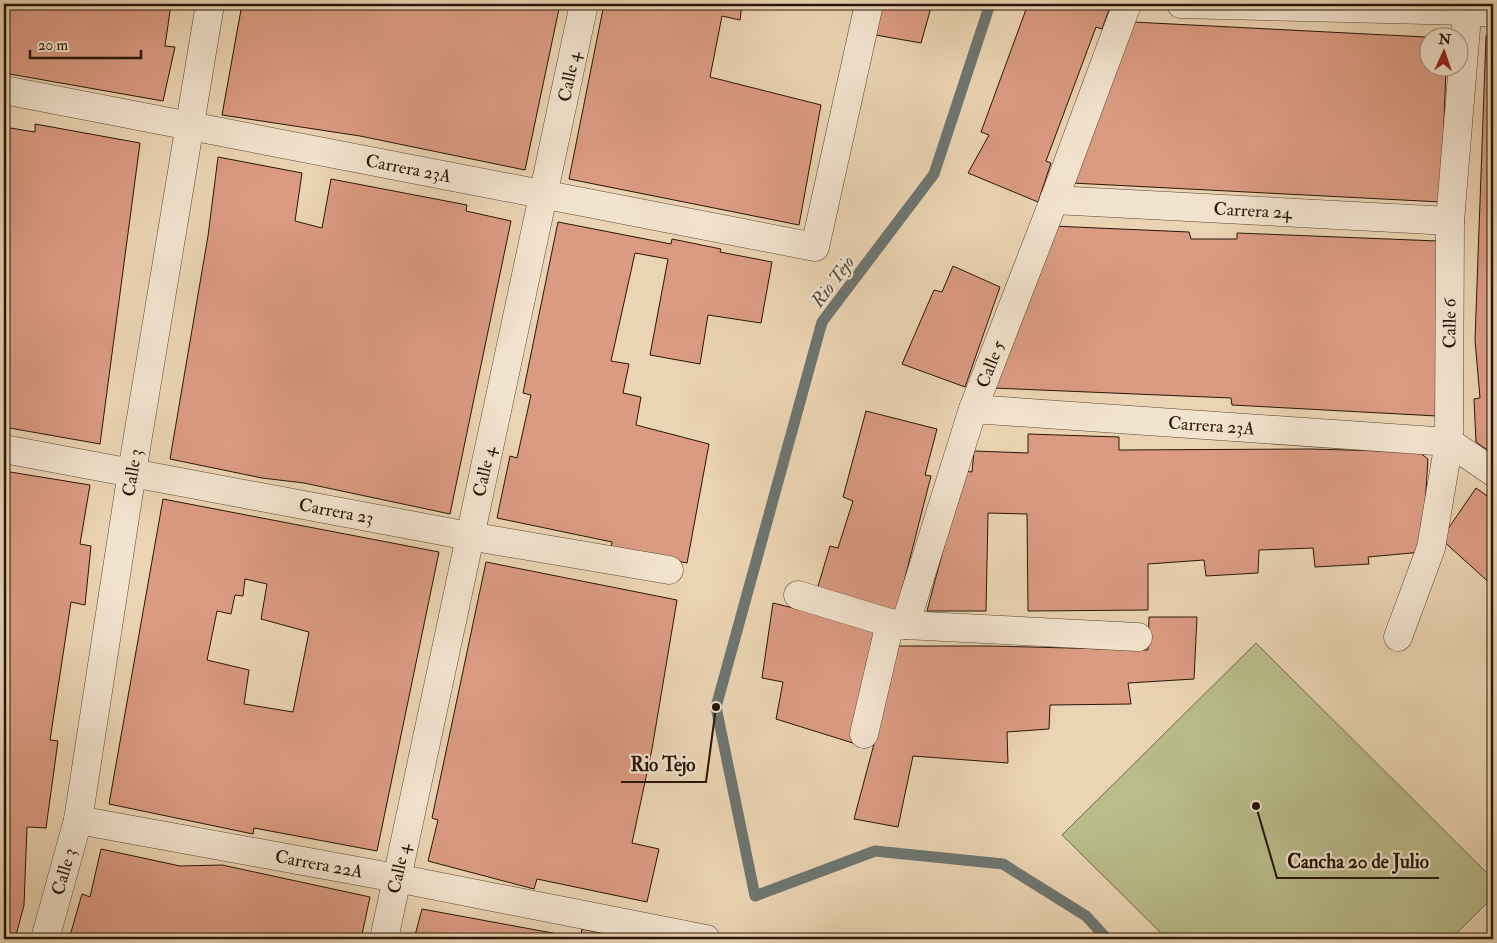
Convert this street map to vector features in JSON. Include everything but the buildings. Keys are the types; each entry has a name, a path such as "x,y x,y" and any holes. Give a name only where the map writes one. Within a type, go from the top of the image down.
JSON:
{"street":[{"name":"Calle 3","path":"45,939 78,820 132,472 210,4"},
{"name":"Calle 4","path":"384,939 469,536 545,195 584,4"},
{"name":"Carrera 23A","path":"4,90 815,247 869,4"},
{"name":"Calle 5","path":"864,734 898,624 973,409 1127,4"},
{"path":"1180,4 1476,10"},
{"name":"Calle 6","path":"1398,637 1431,548 1450,442 1450,221 1476,10"},
{"name":"Carrera 24","path":"1054,200 1450,221"},
{"name":"Carrera 23A","path":"973,409 1450,442"},
{"path":"1450,442 1493,472"},
{"name":"Carrera 23","path":"4,449 469,536 668,570"},
{"path":"798,595 898,624 1138,637"},
{"name":"Carrera 22A","path":"78,820 396,878 706,939"}],"green space":[{"path":"1256,643 1493,879 1493,897 1451,939 1167,939 1062,835"}],"waterway":[{"name":"Rio Tejo","path":"990,4 934,174 822,322 716,707 755,896 875,851 1003,864 1086,916 1107,939"}],"place":[{"name":"Rio Tejo","path":"716,707"},
{"name":"Cancha 20 de Julio","path":"1256,806"}]}
